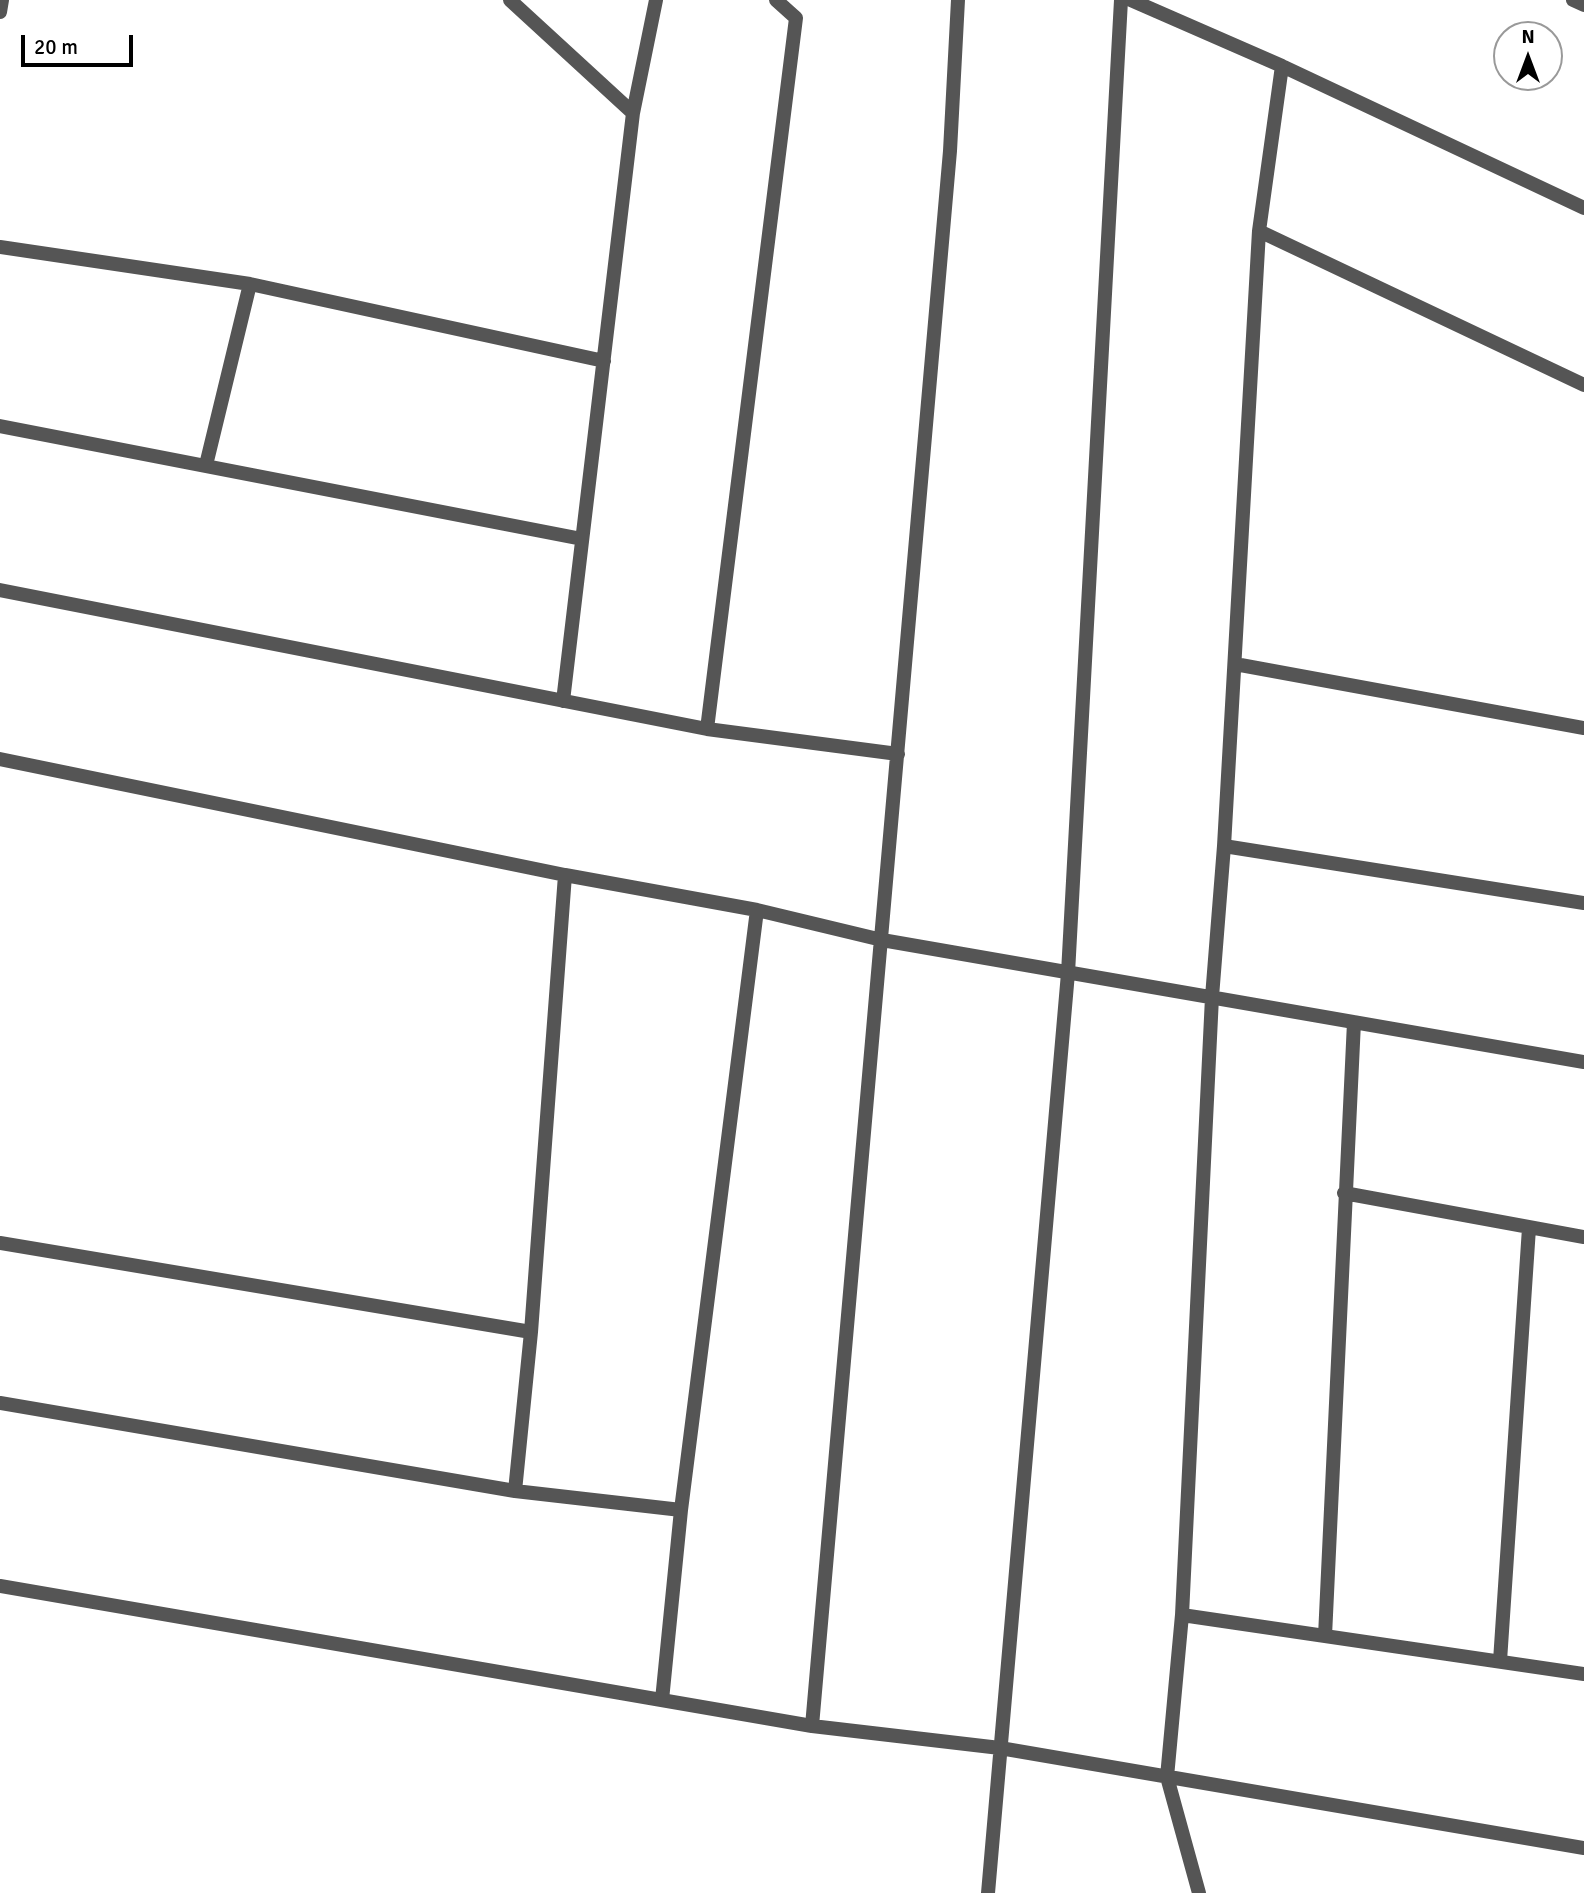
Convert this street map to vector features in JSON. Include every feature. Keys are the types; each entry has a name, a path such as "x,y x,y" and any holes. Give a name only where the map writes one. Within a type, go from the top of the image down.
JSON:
{"street":[{"path":"0,12 2,0"},
{"path":"510,0 633,113"},
{"path":"563,701 633,113 656,0"},
{"path":"707,729 796,18 776,0"},
{"path":"812,1726 950,151 958,0"},
{"path":"988,1893 1068,972 1121,0"},
{"path":"1131,0 1282,66 1584,208"},
{"path":"1573,0 1584,5"},
{"path":"1199,1893 1167,1777 1182,1615 1212,997 1224,846 1259,231 1282,66"},
{"path":"1259,231 1584,385"},
{"path":"0,247 250,284 604,361"},
{"path":"206,466 250,284"},
{"path":"0,426 582,539"},
{"path":"0,590 707,729 898,754"},
{"path":"1235,664 1584,728"},
{"path":"0,759 565,875 757,910 882,940 1584,1062"},
{"path":"1224,846 1584,903"},
{"path":"515,1491 531,1332 565,875"},
{"path":"662,1700 681,1510 757,910"},
{"path":"1325,1636 1354,1022"},
{"path":"1344,1192 1584,1237"},
{"path":"1500,1661 1529,1228"},
{"path":"0,1243 531,1332"},
{"path":"0,1403 515,1491 681,1510"},
{"path":"0,1586 812,1726 1000,1748 1584,1848"},
{"path":"1182,1615 1584,1674"}]}
